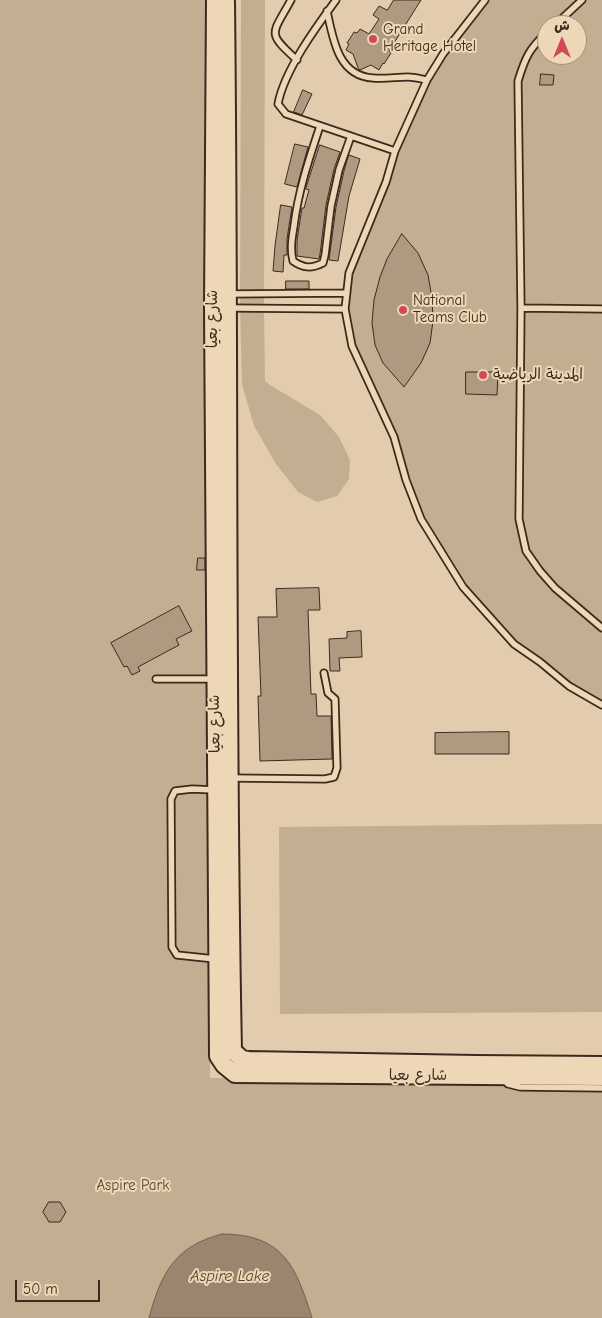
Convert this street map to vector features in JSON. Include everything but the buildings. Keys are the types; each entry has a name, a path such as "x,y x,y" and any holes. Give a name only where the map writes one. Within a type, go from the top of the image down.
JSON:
{"street":[{"name":"شارع بعيا","path":"215,0 221,126"},
{"name":"شارع بعيا","path":"226,0 221,126 222,679 220,782 224,959 233,1051 242,1059 602,1065"},
{"name":"شارع بعيا","path":"224,959 218,1056 224,1065 235,1074 602,1077"}],"lane":[{"path":"291,0 274,30 278,43 297,60"},
{"path":"336,0 311,33 280,91 278,104 286,114 395,151"},
{"path":"484,0 443,54 427,80 395,151 386,182 349,273 345,309 352,346 394,438 406,480 421,519 463,587 514,644 540,662 568,686 602,705"},
{"path":"566,15 582,0"},
{"path":"328,11 334,43 344,64 359,76 374,78 409,77 427,80"},
{"path":"537,41 526,58 518,81 521,308 519,519 526,552 540,571 555,588 602,628"},
{"path":"320,126 296,205 291,252 293,261 301,266 314,267 323,263 326,256 331,206 339,170 351,136"},
{"path":"221,301 346,293"},
{"path":"221,301 345,309"},
{"path":"521,308 602,309"},
{"path":"224,959 177,955 172,947 171,799 175,791 220,782 334,777 337,768 335,699 328,693 324,673"},
{"path":"156,679 222,679"},
{"path":"500,1076 512,1086 602,1088"}],"green space":[{"name":"Aspire Park","path":"0,0 210,0 210,1078 602,1081 602,1318 0,1318"},
{"path":"241,0 265,0 265,381 320,415 339,437 350,460 349,479 337,496 317,502 298,492 276,464 254,426 242,384 240,307"},
{"name":"المدينة الرياضية","path":"485,0 602,0 602,705 569,686 514,644 463,587 421,519 394,437 352,346 345,309 349,273 395,151 427,80"},
{"path":"602,824 602,1012 280,1014 279,827"}],"water":[{"name":"Aspire Lake","path":"222,1234 243,1235 260,1240 284,1256 300,1283 312,1318 149,1318 159,1288 172,1264 192,1246"}],"place":[{"name":"Grand Heritage Hotel","path":"373,39"},
{"name":"National Teams Club","path":"403,310"},
{"name":"المدينة الرياضية","path":"483,375"}]}
